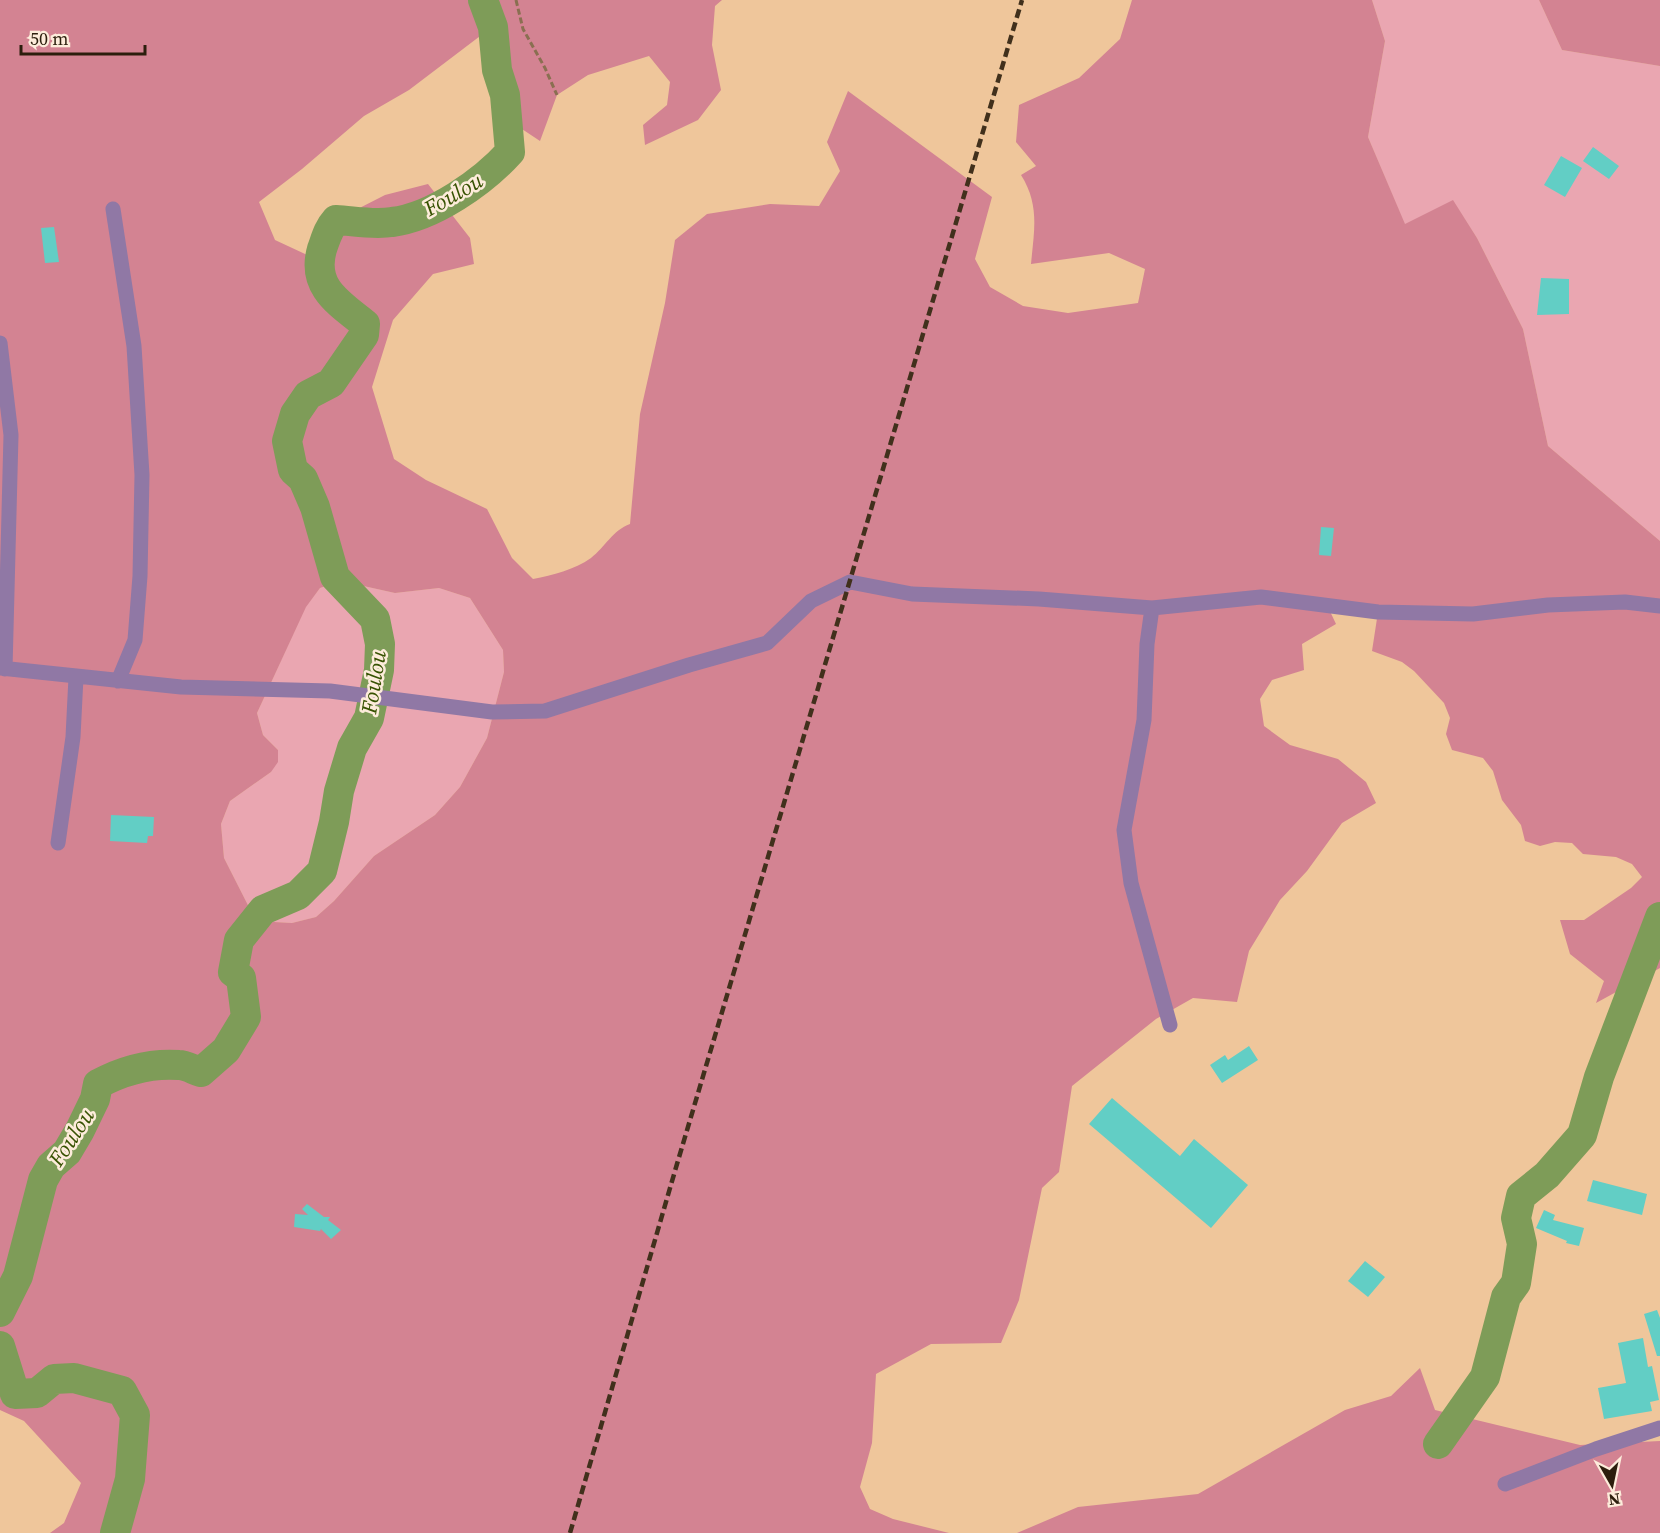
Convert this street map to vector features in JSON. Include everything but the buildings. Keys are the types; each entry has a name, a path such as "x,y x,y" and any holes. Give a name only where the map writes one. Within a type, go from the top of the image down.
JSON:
{"street":[{"path":"112,209 134,346 142,475 140,576 135,640 118,681"},
{"path":"0,343 11,435 2,668 181,687 330,691 492,712 545,711 688,665 767,643 811,602 850,582 912,594 1039,599 1152,608 1261,597 1390,612 1473,614 1548,606 1625,602 1660,606"},
{"path":"1152,608 1147,644 1144,720 1124,830 1131,883 1170,1025"},
{"path":"58,843 73,737 76,677"},
{"path":"1505,1484 1596,1449 1660,1428"}],"path":[{"path":"516,0 523,29 557,95"}],"shaded area":[{"path":"0,0 722,0 715,6 712,45 721,90 698,120 645,145 643,125 667,105 670,82 649,56 588,75 557,95 540,141 507,119 505,95 497,70 492,27 409,90 364,116 259,202 275,240 318,260 328,229 336,220 385,195 428,184 470,238 474,264 433,274 393,320 372,387 394,459 426,480 487,509 512,558 533,579 578,566 596,554 614,534 630,524 640,414 665,303 675,240 707,214 770,204 819,206 840,171 827,142 848,91 992,197 975,259 990,287 1023,306 1068,313 1138,303 1145,269 1109,253 1031,264 1033,208 1027,186 1021,175 1036,166 1016,142 1019,105 1079,78 1120,39 1132,0 1372,0 1385,41 1368,137 1405,224 1453,200 1477,238 1523,329 1548,446 1660,541 1660,968 1596,1003 1604,981 1570,954 1560,920 1584,920 1631,888 1642,877 1632,864 1616,857 1583,854 1572,843 1555,842 1540,846 1525,841 1521,825 1502,800 1493,771 1483,758 1452,750 1446,734 1450,718 1444,703 1414,671 1402,662 1372,651 1378,612 1327,605 1336,624 1302,644 1304,670 1272,680 1260,699 1264,726 1290,745 1338,759 1366,782 1376,803 1342,823 1307,871 1280,900 1249,951 1237,1002 1193,998 1156,1019 1072,1086 1059,1172 1042,1188 1019,1300 1001,1343 931,1344 876,1374 872,1443 860,1487 870,1509 893,1519 949,1533 50,1533 64,1523 81,1483 24,1421 0,1410","holes":["341,581 395,593 439,588 470,598 503,650 504,672 487,738 460,787 435,815 374,856 334,901 316,917 292,923 256,921 224,858 221,824 230,801 271,772 278,762 278,750 263,735 257,713 306,607 320,588"]},
{"path":"1372,0 1539,0 1562,50 1660,66 1660,541 1548,446 1523,329 1477,238 1453,201 1405,225 1368,137 1385,41"},
{"path":"1539,0 1660,0 1660,66 1562,50"},
{"path":"341,581 395,593 439,588 470,598 503,650 504,672 487,738 460,787 435,815 374,856 334,901 316,917 292,923 256,921 224,858 221,824 230,801 271,772 278,750 263,735 257,713 306,606 320,588"},
{"path":"1420,1368 1435,1410 1580,1445 1660,1441 1660,1533 1017,1533 1078,1507 1198,1494 1345,1410 1391,1396"}],"waterway":[{"name":"Foulou","path":"0,1312 18,1276 43,1180 51,1166 67,1152 80,1130 95,1099 98,1084 117,1075 158,1065 182,1065 201,1072 226,1050 246,1017 241,978 233,972 239,940 263,910 298,895 322,871 339,791 352,748 369,718 379,670 380,644 375,619 335,577 315,507 303,479 293,470 287,441 295,414 308,395 331,383 364,335 365,324 337,301 324,284 320,274 322,249 329,230 336,220 385,223 408,219 424,213 472,186 510,152 505,95 497,70 493,27 483,0"},
{"path":"1438,1444 1485,1377 1506,1297 1516,1283 1522,1244 1516,1218 1521,1196 1547,1175 1582,1135 1599,1077 1660,917"},
{"name":"Foulou","path":"0,1346 15,1394 37,1393 54,1379 74,1378 122,1391 135,1415 130,1479 115,1533"}],"railway":[{"path":"570,1533 1022,0"}]}
